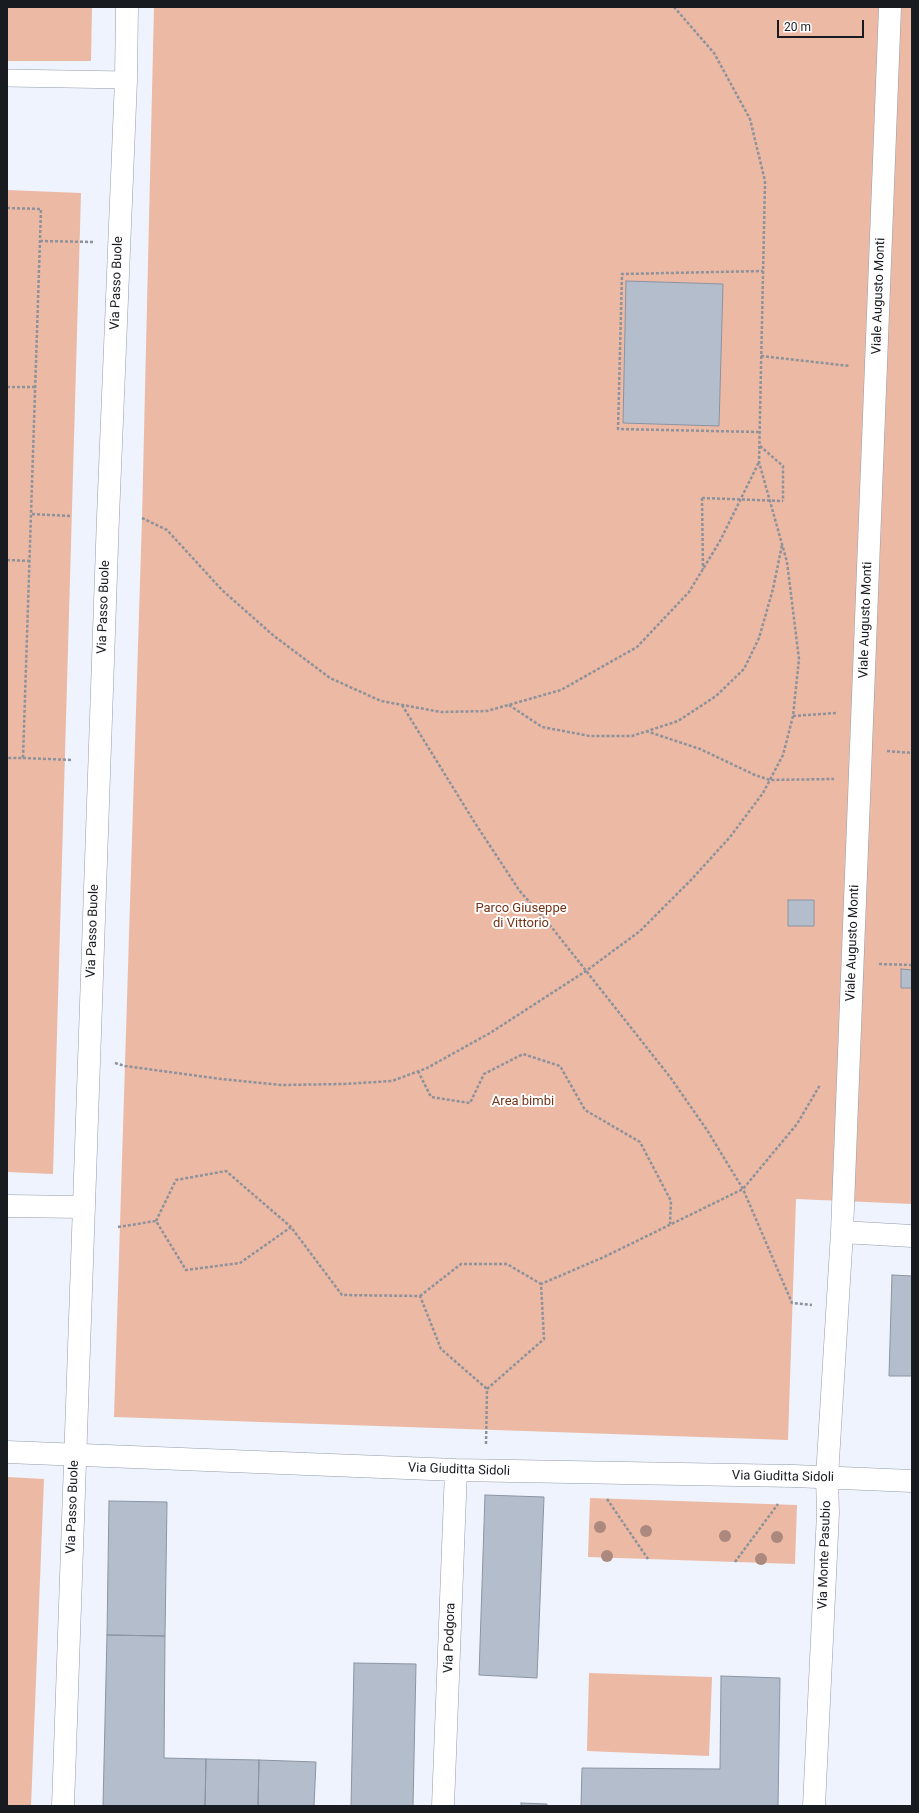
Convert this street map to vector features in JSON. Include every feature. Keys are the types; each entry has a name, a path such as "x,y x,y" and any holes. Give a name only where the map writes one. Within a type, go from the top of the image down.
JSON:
{"street":[{"name":"Via Passo Buole","path":"63,1806 88,1054 126,80 126,7"},
{"name":"Viale Augusto Monti","path":"842,1232 890,7"},
{"path":"7,1206 83,1207"},
{"path":"842,1232 912,1236"},
{"name":"Via Monte Pasubio","path":"814,1806 828,1520 827,1477 836,1307 842,1232"},
{"name":"Via Giuditta Sidoli","path":"7,1452 486,1471 827,1477 912,1481"},
{"name":"Via Podgora","path":"443,1806 456,1470"}],"lane":[{"path":"7,78 126,80"}],"path":[{"path":"88,1054 125,1066 221,1079 281,1085 344,1084 392,1081 427,1068 490,1033 586,971 640,931 691,880 730,837 763,794 783,755 793,716 799,659 787,562 759,462 765,180 750,119 714,53 674,7"},
{"path":"7,208 41,209 23,758"},
{"path":"40,241 119,242"},
{"path":"759,432 618,429 622,274 763,271"},
{"path":"761,356 876,368"},
{"path":"7,387 36,387"},
{"path":"703,570 702,498 783,501 783,466 759,445"},
{"path":"142,518 167,530 228,595 274,636 330,678 381,701 441,712 487,710 561,690 637,647 689,592 720,541 759,462"},
{"path":"32,514 72,516"},
{"path":"508,704 542,727 590,736 632,736 678,721 716,696 744,668 759,638 773,589 782,544"},
{"path":"7,560 30,561"},
{"path":"402,705 474,823 519,890 670,1076 707,1130 743,1189 792,1303 836,1307"},
{"path":"793,716 863,712"},
{"path":"646,731 700,749 737,765 755,775 770,780 860,779"},
{"path":"7,758 99,761"},
{"path":"853,963 912,965"},
{"path":"418,1071 430,1097 470,1103 484,1074 523,1054 560,1066 585,1110 640,1142 671,1200 670,1224"},
{"path":"541,1284 743,1189 797,1124 821,1084"},
{"path":"156,1221 176,1180 226,1171 291,1226 342,1295 420,1296 461,1264 507,1264 541,1284"},
{"path":"156,1221 186,1270 240,1263 291,1226"},
{"path":"118,1227 156,1221"},
{"path":"486,1471 487,1389 544,1339 541,1284"},
{"path":"420,1296 441,1350 487,1389"},
{"path":"607,1498 648,1559"},
{"path":"735,1562 778,1504"}],"green space":[{"path":"7,7 92,7 91,61 7,61"},
{"name":"Parco Giuseppe di Vittorio","path":"154,7 912,7 912,1204 796,1199 788,1440 114,1417 142,518"},
{"path":"7,190 81,193 53,1174 7,1172"},
{"path":"7,1477 44,1479 31,1806 7,1806"},
{"path":"590,1498 797,1505 795,1564 588,1557"},
{"path":"589,1673 712,1677 709,1756 587,1751"}],"building":[{"path":"626,281 723,284 719,426 623,423"},
{"path":"788,900 814,900 814,926 788,926"},
{"path":"901,969 912,970 912,988 901,988"},
{"path":"892,1275 912,1276 912,1376 889,1376"},
{"path":"485,1495 544,1497 537,1678 479,1675"},
{"path":"109,1501 167,1502 165,1636 107,1635"},
{"path":"107,1635 165,1636 164,1758 206,1759 205,1806 103,1806"},
{"path":"354,1663 416,1664 413,1806 351,1806"},
{"path":"721,1676 780,1678 778,1806 581,1806 582,1768 720,1769"},
{"path":"206,1759 259,1760 258,1806 205,1806"},
{"path":"259,1760 316,1762 314,1806 258,1806"},
{"path":"521,1803 547,1804 547,1806 521,1806"}],"park label":[{"name":"Area bimbi","path":"523,1102"}]}
